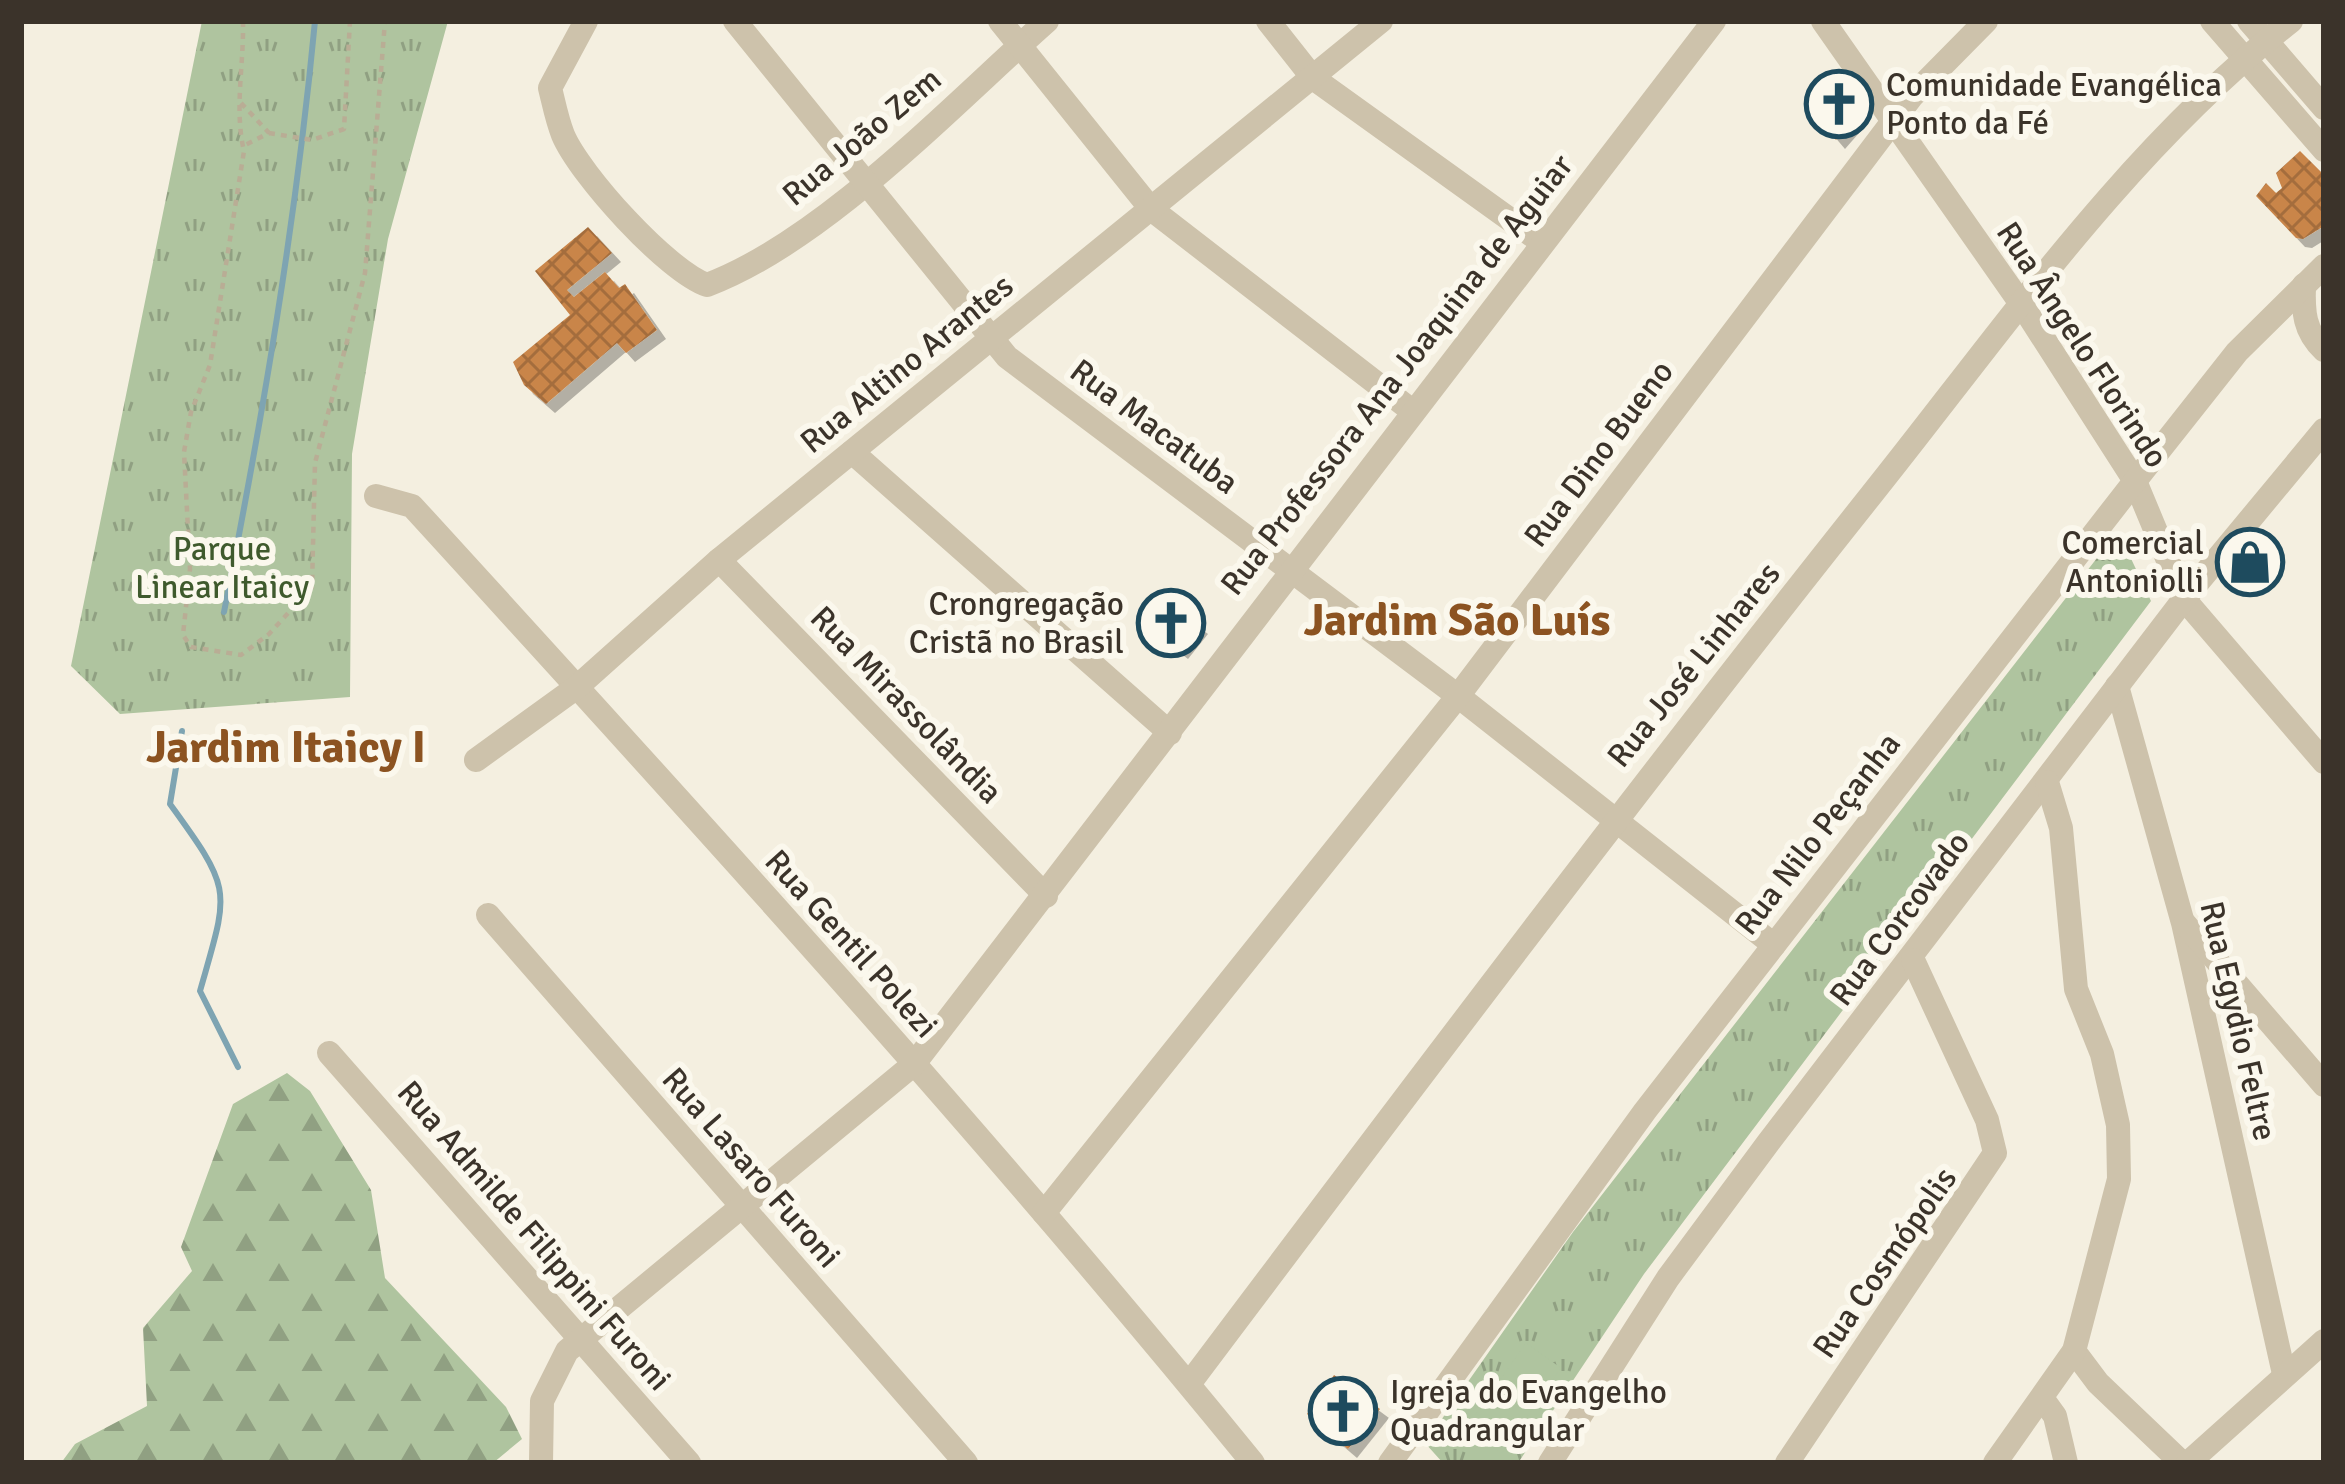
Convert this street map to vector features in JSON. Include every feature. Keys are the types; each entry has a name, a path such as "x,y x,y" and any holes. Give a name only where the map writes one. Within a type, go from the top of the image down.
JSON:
{"street":[{"name":"Rua João Zem","path":"586,21 550,88 565,140 655,252 685,278 707,285 735,275 795,236 868,179 1047,21"},
{"name":"Rua Macatuba","path":"735,21 868,179 989,338 1458,696 1774,945"},
{"path":"1000,21 1151,209 1412,410"},
{"path":"1268,21 1313,78 1540,242"},
{"name":"Rua Altino Arantes","path":"476,760 577,687 719,560 1381,21"},
{"name":"Rua Professora Ana Joaquina de Aguiar","path":"541,1463 542,1401 567,1351 914,1064 1714,21"},
{"name":"Rua Ângelo Florindo","path":"1823,21 2023,305 2135,481 2184,598 2324,762"},
{"name":"Rua Dino Bueno","path":"1044,1213 1458,696 1891,122 1986,21"},
{"path":"2212,21 2324,150"},
{"path":"2248,21 2324,108"},
{"name":"Rua José Linhares","path":"1189,1384 1612,820 2078,232 2243,59 2290,21"},
{"name":"Rua Nilo Peçanha","path":"1390,1463 1645,1111 2135,481 2237,352 2324,266"},
{"path":"2304,285 2310,336 2324,350"},
{"name":"Rua Corcovado","path":"1550,1463 1668,1278 2184,598 2324,430"},
{"path":"851,452 1169,733"},
{"name":"Rua Gentil Polezi","path":"376,496 412,506 577,687 1044,1213 1253,1463"},
{"name":"Rua Mirassolândia","path":"719,560 1046,896"},
{"name":"Rua Egydio Feltre","path":"2117,686 2183,922 2284,1374"},
{"path":"1995,1463 2074,1351 2119,1179 2118,1125 2102,1054 2076,989 2061,828 2047,782"},
{"name":"Rua Lasaro Furoni","path":"488,915 967,1463"},
{"path":"2183,922 2324,1085"},
{"name":"Rua Cosmópolis","path":"1787,1463 1995,1153 1988,1120 1912,960"},
{"name":"Rua Admilde Filippini Furoni","path":"328,1053 689,1463"},
{"path":"2074,1351 2098,1383 2185,1463 2324,1341"},
{"path":"2042,1398 2055,1416 2066,1463"}],"path":[{"path":"244,21 237,118 243,146 210,365 190,412 184,452 190,569 183,635 191,646 241,655 269,634 312,587 315,463 365,273 385,21"},
{"path":"243,146 269,133 312,140 344,129 350,21"},
{"path":"241,103 269,133"}],"green space":[{"name":"Parque Linear Itaicy","path":"202,21 448,21 388,239 352,454 350,697 120,714 71,666"},
{"path":"2118,531 2151,601 1644,1274 1518,1463 1443,1463 1425,1443 1573,1232"},
{"path":"287,1073 310,1091 371,1190 385,1278 506,1407 522,1439 493,1463 61,1463 75,1444 147,1406 143,1328 192,1271 181,1247 233,1104"},
{"path":"1526,1343 1561,1368 1502,1453 1466,1428"}],"building":[{"name":"Comunidade Evangélica Ponto da Fé","path":"1839,92 1857,116 1836,140 1819,120"},
{"path":"2300,151 2324,175 2324,226 2303,239 2296,238 2256,196 2266,183 2276,193 2282,188 2276,173"},
{"path":"588,227 612,253 567,290 574,297 605,272 619,288 625,284 657,330 626,353 617,343 546,404 524,385 513,362 570,315 535,271"},
{"name":"Crongregação Cristã no Brasil","path":"1161,596 1199,625 1179,650 1143,622"},
{"name":"Igreja do Evangelho Quadrangular","path":"1334,1375 1380,1409 1348,1449 1307,1414"}],"waterway":[{"path":"224,612 277,318 315,21"},
{"path":"182,731 170,804 206,856 220,892 217,931 200,991 238,1067"}],"place":[{"name":"Comunidade Evangélica Ponto da Fé","path":"1839,104"},
{"name":"Comercial Antoniolli","path":"2250,562"},
{"name":"Crongregação Cristã no Brasil","path":"1171,623"},
{"name":"Igreja do Evangelho Quadrangular","path":"1343,1411"}],"district":[{"name":"Jardim São Luís","path":"1457,620"},
{"name":"Jardim Itaicy I","path":"286,747"}]}
